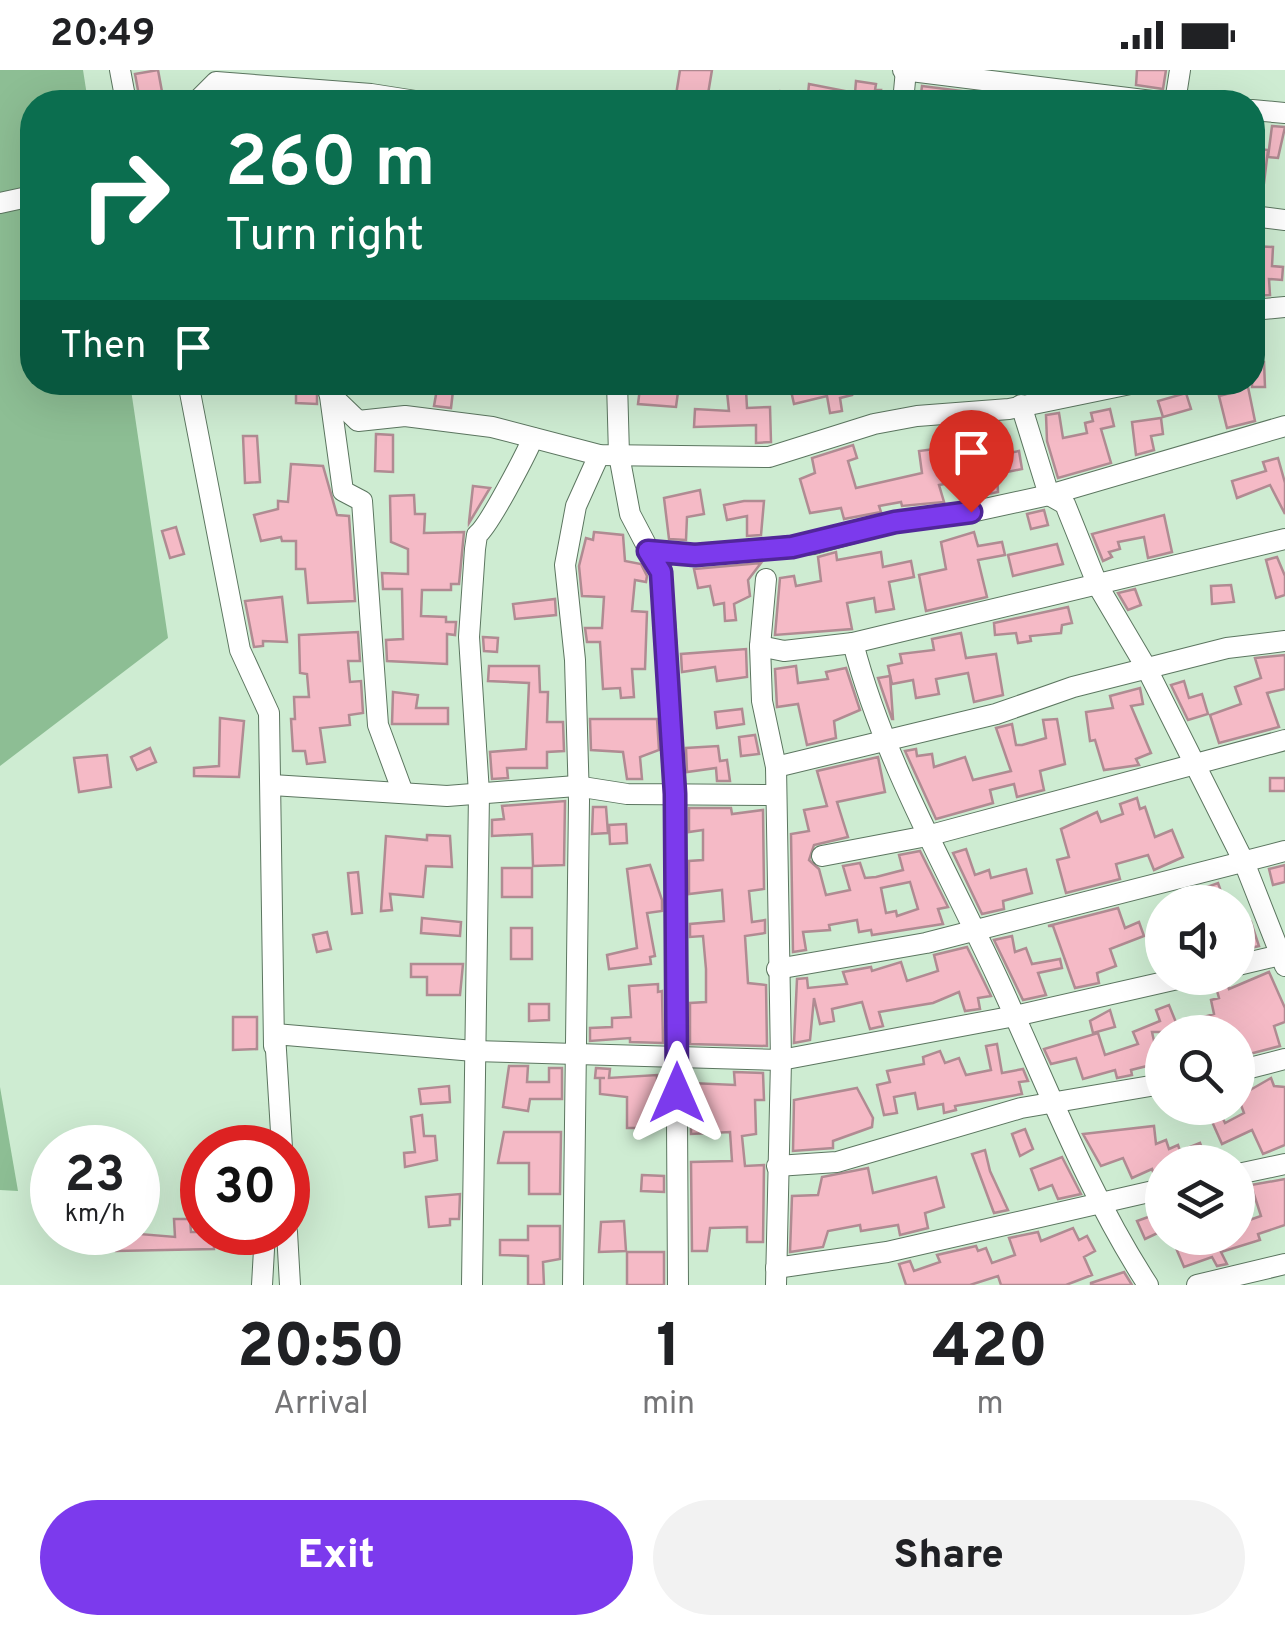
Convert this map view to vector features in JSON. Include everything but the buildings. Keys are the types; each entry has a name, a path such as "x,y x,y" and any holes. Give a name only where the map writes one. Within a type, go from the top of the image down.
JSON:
{"street":[{"path":"905,70 1075,90"},
{"path":"208,90 216,82 294,90"},
{"path":"191,395 240,650 269,713 274,1034 270,1125"},
{"path":"331,395 343,491 362,501 378,725 402,790"},
{"path":"336,395 358,421 405,416 492,428 609,455 769,457 874,424 1073,395"},
{"path":"616,395 609,455 630,514 661,572 675,794 678,1285"},
{"path":"1021,405 1049,494 1065,504 1098,586 1147,669 1244,862 1284,958 1255,962"},
{"path":"648,551 695,555 814,544 895,522 971,512 1049,494 1285,426"},
{"path":"472,1285 479,793 469,636 477,535 487,528 496,502 533,438"},
{"path":"573,1285 579,800 575,660 565,565 576,506 609,455"},
{"path":"760,646 784,651 853,643 1285,539"},
{"path":"766,579 760,646 762,701 776,767 777,969 782,1060 776,1166 776,1277 1145,1192"},
{"path":"776,767 996,714 1072,688 1226,648 1285,641"},
{"path":"853,643 869,706 927,836 1102,1200 1148,1285"},
{"path":"822,856 927,836 1285,740"},
{"path":"272,785 333,791 402,790 447,796 576,786 627,794 774,795"},
{"path":"777,969 926,943 1285,851"},
{"path":"274,1034 474,1051 574,1050 782,1060 1015,1016 1145,986"},
{"path":"274,1034 280,1125"},
{"path":"1255,1067 1285,1059"},
{"path":"776,1166 837,1162 1054,1100 1145,1087"},
{"path":"1255,1170 1285,1164"},
{"path":"262,1285 264,1255"},
{"path":"288,1255 290,1285"},
{"path":"1196,1285 1285,1264"}],"green space":[{"path":"0,70 83,70 86,90 20,90 20,395 132,395 168,638 0,766"},
{"path":"0,1087 18,1191 0,1190"}],"route":[{"path":"677,1093 674,760 661,572 648,551 695,555 770,550 814,544 895,522 971,512"}]}
